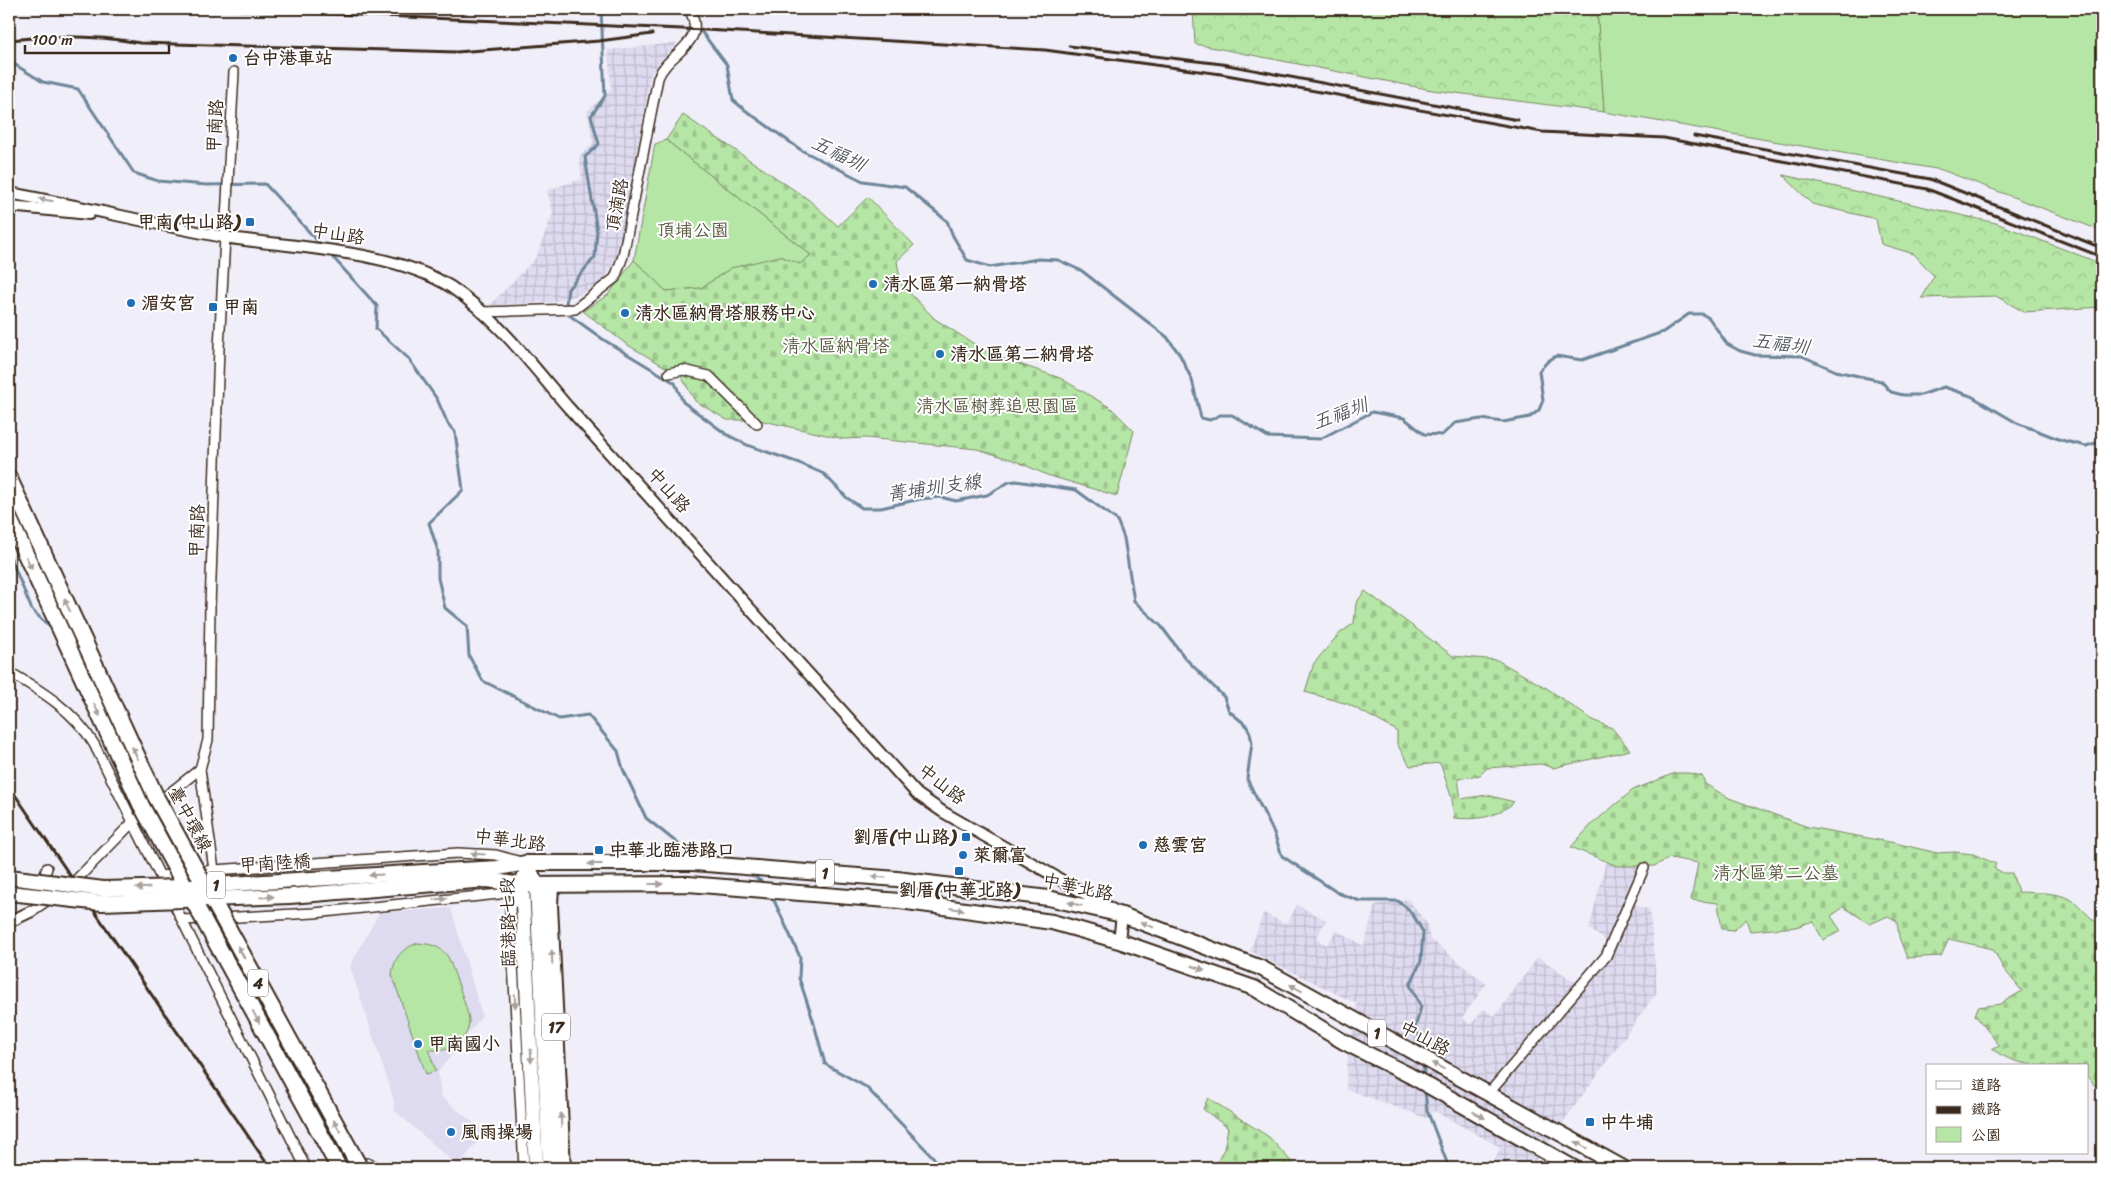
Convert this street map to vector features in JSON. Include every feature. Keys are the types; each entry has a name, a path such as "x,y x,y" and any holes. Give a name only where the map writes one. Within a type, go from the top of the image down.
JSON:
{"highway":[{"name":"臺中環線","path":"9,478 156,797 360,1168"},
{"name":"臺中環線","path":"9,518 141,805 339,1168"}],"main road":[{"name":"中華北路","path":"526,863 693,863 897,879 1048,898 1122,915"},
{"name":"1","path":"424,878 526,863"},
{"name":"臨港路七段","path":"526,863 544,885 550,905 563,1168"},
{"name":"臨港路七段","path":"526,863 522,885 536,1168"},
{"name":"甲南陸橋","path":"9,877 103,889 424,878"},
{"name":"1","path":"424,878 488,880 522,885 688,884 890,900 1052,922 1119,941 1254,988 1344,1042 1409,1075 1574,1168"},
{"name":"甲南陸橋","path":"9,893 112,902 290,896 424,878"},
{"name":"臨港路七段","path":"544,885 550,1168"},
{"name":"中山路","path":"1122,915 1261,968 1623,1168"}],"street":[{"name":"頂湳路","path":"481,312 575,309 616,278 623,256 658,78 660,71 687,45 695,33 693,16 690,9"},
{"name":"甲南路","path":"200,770 208,740 210,607 219,348 234,72"},
{"path":"9,193 68,203 128,218"},
{"path":"9,206 128,218"},
{"name":"中山路","path":"128,218 226,237 374,258 417,269 451,287 511,340 567,406 917,794 943,812 1122,915"},
{"path":"669,373 683,370 709,376 757,424"},
{"path":"9,672 68,711 85,730 94,744 306,1168"},
{"path":"9,922 32,911 75,881 132,822 200,770 214,870"},
{"name":"中華北路","path":"160,876 214,870 458,853 496,855 526,863"},
{"path":"32,911 47,868"},
{"path":"1489,1093 1606,956 1644,868"},
{"path":"183,920 324,912 499,894 522,885"},
{"path":"522,885 510,906 524,1168"},
{"path":"1119,941 1122,915"},
{"path":"350,1168 367,1163 380,1168"}],"shaded area":[{"path":"677,43 651,74 619,252 603,281 581,294 552,302 490,305 535,259 553,213 547,190 582,179 579,157 593,144 587,111 611,90 608,50"},
{"path":"1606,861 1617,866 1648,865 1633,904 1650,910 1657,992 1530,1168 1492,1168 1500,1147 1434,1111 1426,1118 1346,1089 1347,1064 1357,1004 1250,951 1263,913 1287,924 1297,905 1326,920 1316,939 1327,945 1336,930 1364,946 1375,905 1408,899 1427,924 1430,939 1486,984 1462,1018 1471,1025 1483,1009 1495,1016 1538,957 1575,982 1599,956 1607,941 1589,929"},
{"name":"甲南國小","path":"451,908 482,1016 438,1072 441,1097 485,1132 458,1166 395,1111 393,1097 350,966 379,913"}],"green space":[{"path":"1193,9 1597,9 1604,112 1432,90 1195,44"},
{"path":"1597,9 2102,9 2102,231 1942,170 1604,112"},
{"name":"清水區納骨塔","path":"683,115 809,200 838,226 868,197 914,245 897,261 901,284 935,319 990,354 1060,378 1111,408 1134,431 1117,496 1047,475 1016,461 977,449 866,438 844,439 759,420 727,420 695,401 681,376 626,344 583,311 608,295 634,260 666,291 701,288 731,268 780,256 800,264 811,255 666,140"},
{"name":"頂埔公園","path":"666,140 811,255 800,264 731,268 701,288 666,291 634,260 655,144"},
{"path":"1783,175 1996,223 2102,264 2102,307 2024,312 1996,296 1922,298 1934,276 1914,254 1881,244 1876,219 1812,204"},
{"path":"1365,591 1453,656 1497,660 1548,689 1592,720 1612,728 1630,750 1553,768 1541,764 1487,768 1480,775 1458,779 1461,799 1487,795 1514,802 1494,815 1471,819 1454,818 1452,799 1440,763 1410,766 1397,744 1397,731 1348,704 1305,692 1314,663 1339,634 1354,623 1356,603"},
{"name":"清水區第二公墓","path":"1675,773 1689,773 1702,776 1705,784 1729,798 1808,827 1895,843 1937,853 1973,854 1996,864 1994,868 2003,873 2012,873 2018,892 2056,895 2070,899 2102,926 2102,1085 2095,1086 2088,1077 2088,1064 2026,1064 2014,1061 1992,1049 2000,1046 1975,1015 1978,1007 2000,1004 2022,991 2003,968 1993,949 1949,939 1941,956 1907,958 1899,937 1897,921 1888,916 1870,924 1844,907 1831,916 1841,931 1823,940 1813,921 1796,927 1750,931 1746,919 1734,930 1722,929 1718,903 1691,900 1698,863 1670,858 1654,866 1617,866 1571,847 1592,824 1633,790"},
{"path":"418,943 435,946 448,957 469,1020 465,1035 456,1045 442,1050 428,1049 436,1071 426,1074 392,975 399,955 407,948"},
{"path":"1208,1098 1269,1137 1297,1168 1214,1168 1224,1149 1228,1128 1203,1109"}],"waterway":[{"name":"菁埔圳支線","path":"601,9 605,96 591,116 599,144 585,157 597,231 595,257 568,289 565,312 604,340 675,383 683,402 726,434 747,445 824,474 847,498 862,508 881,508 920,499 940,497 956,501 987,495 1009,482 1016,481 1076,490 1117,520 1124,538 1134,601 1161,626 1185,658 1224,697 1229,711 1246,725 1250,733 1252,743 1247,779 1274,833 1282,856 1338,893 1360,901 1398,901 1415,918 1423,932 1421,961 1410,985 1421,1007 1415,1028 1420,1038 1422,1051"},
{"name":"五福圳","path":"697,26 727,65 733,100 801,150 863,181 905,187 947,221 953,236 967,260 990,267 1038,259 1058,260 1082,271 1167,337 1180,355 1192,380 1201,418 1210,420 1220,415 1232,415 1268,437 1320,439 1372,412 1404,418 1424,434 1442,435 1455,423 1481,419 1503,422 1530,417 1539,410 1543,400 1539,371 1548,361 1556,356 1582,360 1663,332 1689,314 1702,314 1709,318 1727,344 1740,351 1755,355 1802,356 1836,371 1881,381 1891,392 1903,395 1921,395 1944,387 1971,396 2017,423 2061,440 2086,446 2102,441"},
{"path":"9,61 43,82 78,89 134,173 158,181 206,185 265,184 323,247"},
{"path":"329,253 377,306 376,329 408,358 437,399 448,424 455,432 463,490 429,523 438,551 438,578 445,608 467,626 469,656 483,681 559,719 588,715 618,751 623,769 646,818 692,855 699,857"},
{"path":"9,554 32,610 53,630"},
{"path":"750,873 767,886"},
{"path":"772,896 800,957 799,978 825,1064 866,1087 934,1158 937,1168"},
{"name":"菁埔圳支線","path":"1423,1063 1424,1079"},
{"name":"菁埔圳支線","path":"1425,1090 1427,1110 1449,1168"}],"railway":[{"path":"221,9 705,30 1045,50 1221,74 1542,132 1664,138 1927,189 2102,257"},
{"path":"9,40 74,37 107,38 140,43 456,52 599,41 652,34"},
{"path":"1069,46 1222,64 1518,120"},
{"path":"1694,136 1930,179 2102,248"},
{"path":"9,786 270,1168"}],"place":[{"name":"台中港車站","path":"233,58"},
{"name":"甲南(中山路)","path":"250,222"},
{"name":"清水區第一納骨塔","path":"873,284"},
{"name":"湄安宮","path":"131,303"},
{"name":"甲南","path":"213,307"},
{"name":"清水區納骨塔服務中心","path":"625,313"},
{"name":"清水區第二納骨塔","path":"940,354"},
{"name":"劉厝(中山路)","path":"966,837"},
{"name":"慈雲宮","path":"1143,845"},
{"name":"中華北臨港路口","path":"599,850"},
{"name":"萊爾富","path":"963,855"},
{"name":"劉厝(中華北路)","path":"959,871"},
{"name":"甲南國小","path":"418,1044"},
{"name":"中牛埔","path":"1590,1122"},
{"name":"風雨操場","path":"451,1132"}],"park label":[{"name":"清水區樹葬追思園區","path":"997,406"}]}
